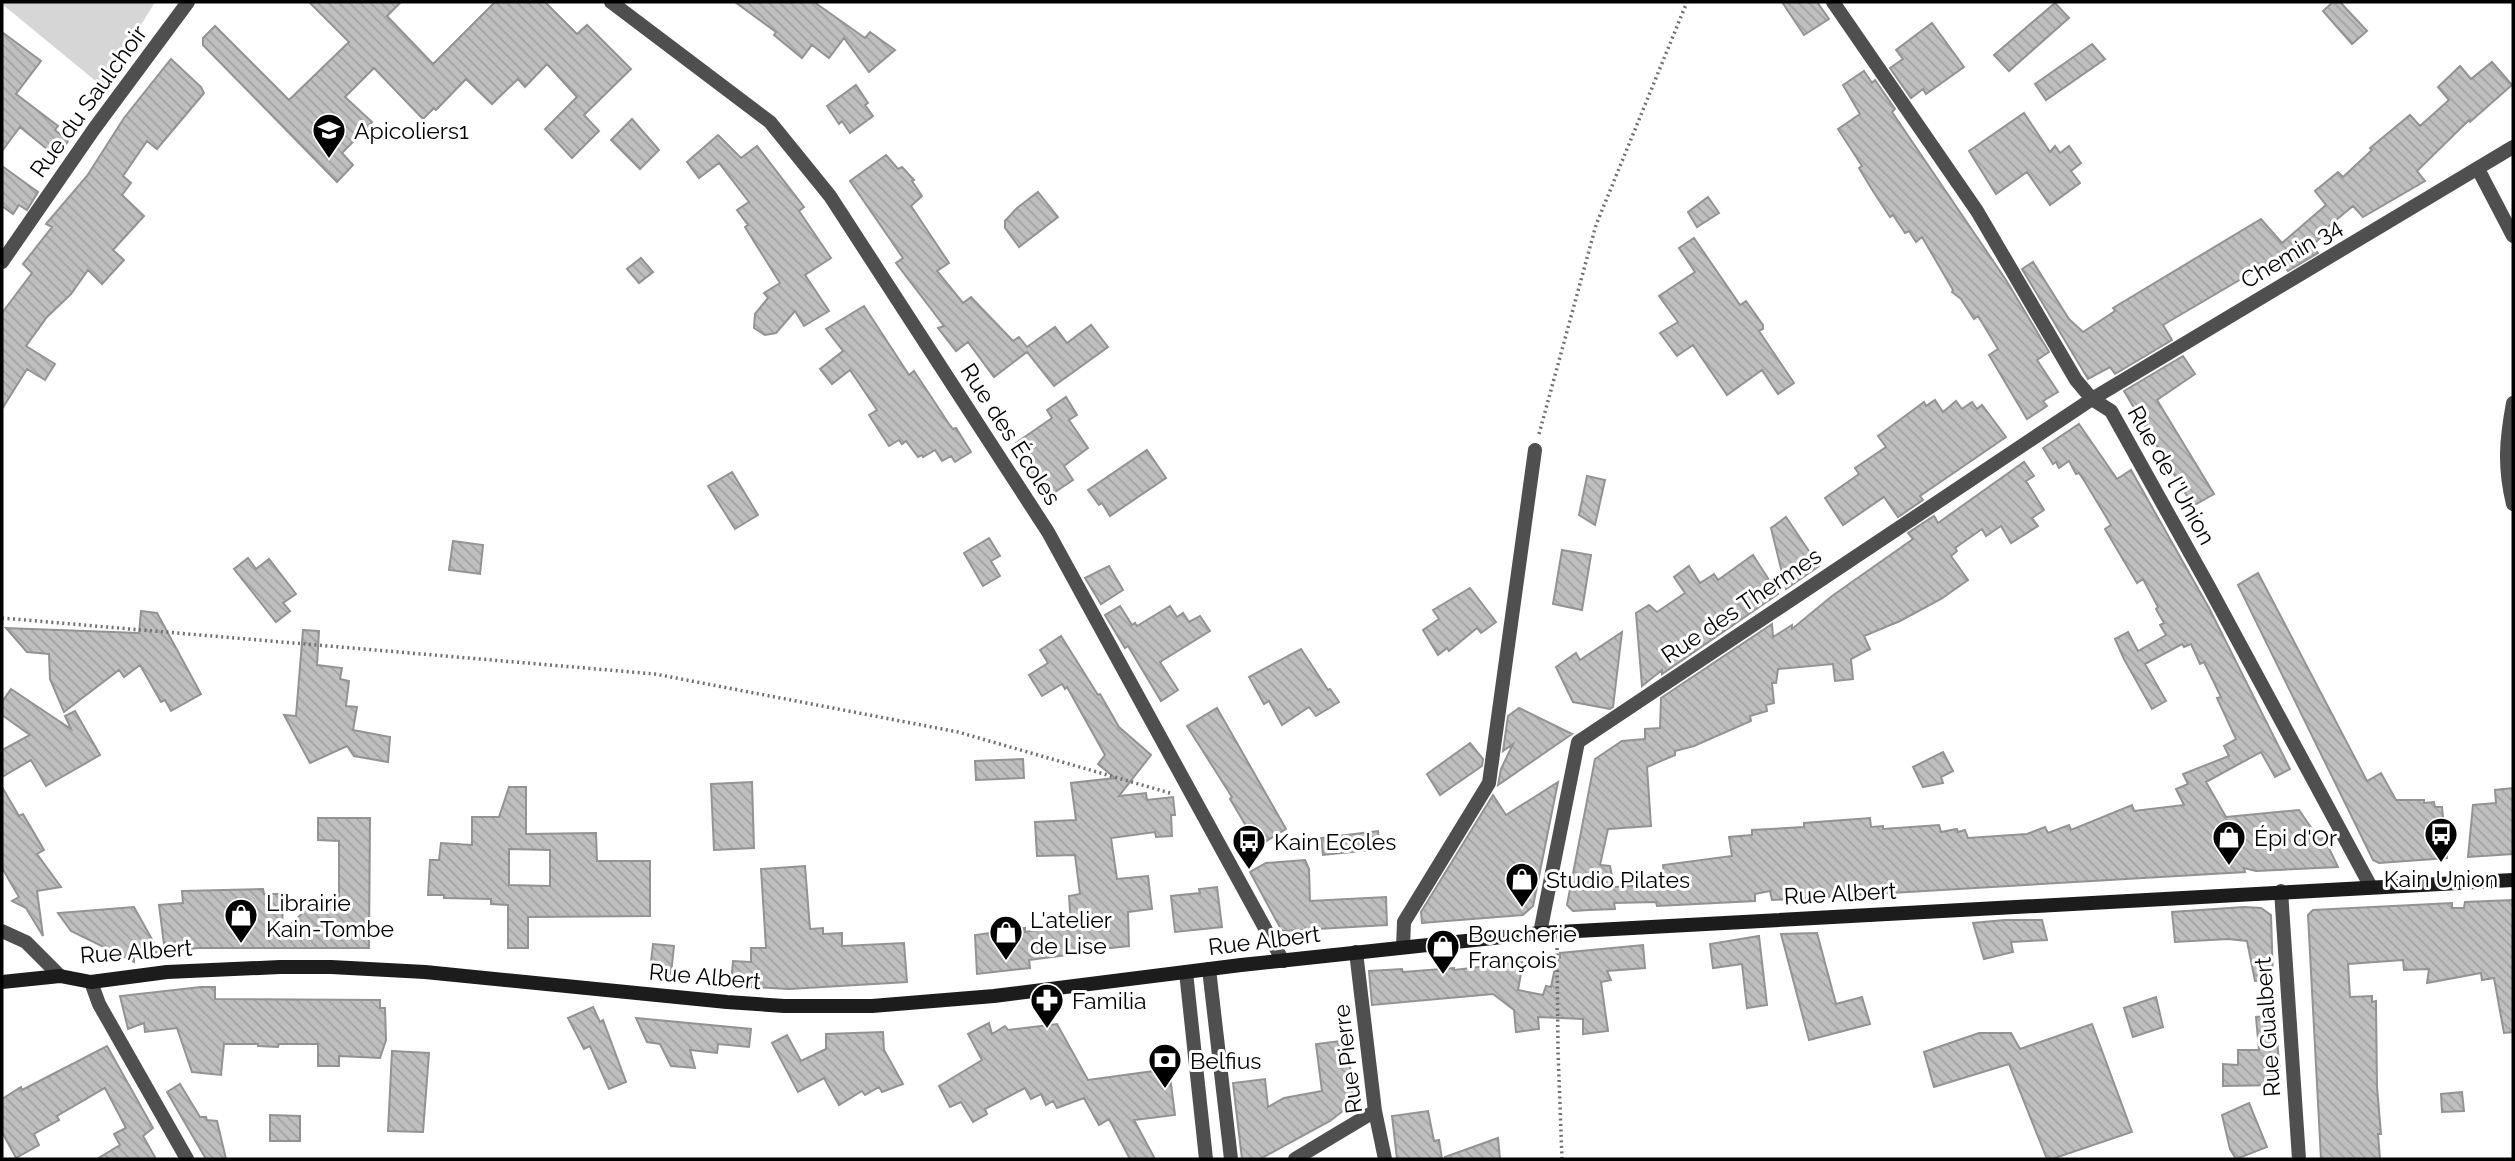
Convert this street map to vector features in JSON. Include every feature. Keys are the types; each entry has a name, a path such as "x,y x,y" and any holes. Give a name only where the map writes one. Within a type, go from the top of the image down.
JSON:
{"street":[{"name":"Rue du Saulchoir","path":"2,262 94,129 188,2"},
{"name":"Rue des Écoles","path":"611,2 770,122 830,196 1048,532 1283,961"},
{"name":"Rue de l'Union","path":"1833,2 1977,211 2076,380 2092,399 2112,411 2371,887"},
{"name":"Chemin 34","path":"2092,399 2513,147"},
{"path":"2478,169 2513,236"},
{"name":"Rue des Thermes","path":"1540,933 1578,742 2092,399"},
{"path":"2513,403 2508,429 2506,470 2513,505"},
{"path":"1403,947 1404,922 1489,783 1535,450"},
{"name":"Rue Albert","path":"2,982 60,976 91,982 167,972 280,967 331,968 425,972 727,1002 784,1006 872,1006 994,996 1356,952 1540,933 2513,880"},
{"name":"Rue Gualbert","path":"2281,891 2299,1159"},
{"path":"2,931 26,942 60,976"},
{"name":"Rue Pierre","path":"1356,952 1375,1111 1385,1159"},
{"path":"1209,969 1231,1159"},
{"path":"1186,972 1206,1159"},
{"path":"91,982 99,1004 187,1159"},
{"path":"1194,1040 1217,1037"},
{"path":"1201,1109 1225,1106"},
{"path":"1295,1159 1375,1111"}],"path":[{"path":"1535,450 1596,225 1687,2"},
{"path":"2,618 656,674 958,732 1196,802"},
{"path":"1557,932 1562,1159"}],"shaded area":[{"path":"2,2 155,2 103,87"}],"building":[{"path":"309,2 401,2 387,16 433,64 495,2 545,2 577,34 587,25 631,69 584,115 599,131 572,158 545,129 577,97 547,64 525,87 518,79 492,104 466,79 436,110 434,108 423,119 374,68 345,97 372,122 342,153 353,165 337,182 203,45 203,38 215,26 289,100 349,42"},
{"path":"735,2 814,2 865,38 870,32 895,50 869,72 844,38 829,58 812,45 802,58 774,35 776,32"},
{"path":"1782,2 1817,2 1829,19 1804,35"},
{"path":"2333,2 2340,2 2367,31 2352,44 2323,11"},
{"path":"2055,3 2069,18 2009,71 1994,55"},
{"path":"1932,23 1964,67 1926,94 1923,89 1911,98 1890,68 1903,59 1896,50"},
{"path":"2,32 41,61 16,94 58,126 55,130 68,141 58,158 20,127 2,151"},
{"path":"2092,44 2105,59 2046,100 2035,84"},
{"path":"171,59 204,93 157,149 147,141 123,176 131,183 122,195 144,216 113,250 124,260 102,284 88,270 71,294 47,317 26,346 55,364 45,380 27,369 2,409 2,313 32,273 23,264 52,227 46,224 87,176 124,118"},
{"path":"2492,62 2512,85 2470,122 2469,120 2417,171 2425,181 2363,217 2353,206 2324,230 2326,232 2312,246 2318,253 2288,271 2277,258 2163,325 2172,340 2115,374 2110,367 2088,379 2022,269 2033,262 2069,319 2083,332 2115,311 2113,308 2261,219 2282,243 2326,205 2315,191 2338,172 2343,177 2372,150 2370,148 2410,115 2420,126 2449,100 2438,87 2460,66 2471,79"},
{"path":"1864,71 1872,83 1875,80 1895,109 1892,112 2006,280 2049,352 2037,360 2058,392 2043,401 2047,406 2027,419 1989,355 1998,349 1978,316 1974,319 1961,299 1952,292 1922,237 1916,242 1909,231 1905,233 1893,215 1890,217 1838,129 1860,114 1843,85"},
{"path":"856,85 873,116 850,133 842,121 839,124 827,106"},
{"path":"2024,113 2050,152 2055,146 2060,153 2069,146 2081,163 2071,171 2080,183 2050,205 2027,172 1996,194 1969,151"},
{"path":"632,119 659,150 640,169 611,140"},
{"path":"718,135 741,158 757,146 804,207 799,211 831,258 805,275 829,311 804,326 795,311 776,333 765,335 754,328 755,314 768,298 764,293 780,283 737,210 749,202 719,163 699,178 687,162"},
{"path":"886,155 898,169 902,167 914,180 912,181 922,196 911,206 949,263 937,271 963,303 971,297 1013,341 1019,337 1027,347 1055,327 1067,343 1091,325 1108,347 1054,386 1027,352 994,377 968,342 956,351 938,328 944,326 896,263 903,258 850,181"},
{"path":"2,166 38,192 27,210 19,205 13,214 2,206"},
{"path":"1038,192 1058,217 1019,247 1005,228 1005,221"},
{"path":"1708,197 1719,213 1697,227 1688,212"},
{"path":"1694,238 1740,305 1746,301 1763,325 1763,329 1759,331 1794,383 1778,394 1762,370 1727,395 1693,345 1677,356 1660,333 1678,322 1659,296 1695,272 1679,248"},
{"path":"641,258 653,272 639,283 627,269"},
{"path":"864,306 909,375 914,371 971,452 955,462 951,456 942,461 935,450 918,457 906,441 902,444 899,440 889,446 869,415 877,410 850,370 832,384 820,369 843,351 826,329"},
{"path":"2183,356 2195,374 2157,400 2214,494 2193,506 2124,391"},
{"path":"1066,397 1077,415 1069,420 1088,448 1064,466 1073,480 1046,498 1026,469 1031,465 1016,443 1052,418 1047,410"},
{"path":"1935,400 1943,412 1956,401 1962,409 1972,402 1977,409 1982,405 2006,437 1920,496 1923,500 1898,517 1884,497 1843,525 1825,498 1859,474 1855,468 1886,447 1878,436 1924,402 1926,406"},
{"path":"2079,424 2117,479 2131,470 2209,608 2290,769 2275,777 2261,752 2206,782 2226,817 2299,810 2319,839 2324,838 2338,867 2256,871 2244,868 2245,872 1772,900 1770,891 1755,894 1755,901 1657,906 1656,902 1614,903 1615,909 1573,911 1567,905 1595,759 1622,741 1645,739 1645,729 1660,728 1661,698 1772,624 1773,637 1792,625 1792,629 1832,596 1913,539 1908,533 1934,516 1938,523 2024,462 2034,476 2026,481 2044,510 2032,518 2038,526 2011,543 2001,526 1986,536 1982,529 1955,548 1957,551 1951,556 1968,580 1941,599 1864,636 1870,649 1851,659 1853,679 1835,681 1833,664 1778,669 1776,683 1772,683 1774,703 1766,705 1767,711 1750,716 1751,721 1694,746 1675,751 1675,755 1647,767 1651,826 1608,829 1600,865 1610,866 1614,887 1665,884 1663,865 1732,856 1729,837 1752,835 1752,830 1804,827 1804,823 1870,818 1871,827 1883,826 1883,829 1939,825 1941,832 1965,830 1968,838 2027,834 2045,827 2048,833 2069,825 2071,830 2132,805 2134,811 2184,805 2176,789 2188,784 2183,774 2229,756 2224,746 2236,739 2217,698 2221,697 2204,662 2200,664 2191,644 2184,647 2182,644 2145,664 2166,701 2152,709 2124,659 2115,639 2128,632 2138,651 2166,635 2160,625 2164,623 2143,579 2137,583 2105,529 2111,525 2079,473 2076,474 2069,461 2059,468 2056,462 2053,464 2043,448"},
{"path":"1147,450 1166,478 1110,516 1102,503 1099,505 1088,490"},
{"path":"732,472 758,515 735,529 708,486"},
{"path":"1587,476 1605,480 1595,525 1579,515"},
{"path":"1786,517 1819,566 1786,589 1771,528"},
{"path":"989,538 1000,556 991,561 1000,576 983,586 964,553"},
{"path":"453,541 483,545 480,574 449,570"},
{"path":"1562,550 1591,555 1582,610 1553,604"},
{"path":"1753,555 1778,594 1642,686 1636,613 1649,605 1657,612 1685,593 1674,577 1689,566 1700,583 1714,574 1718,580"},
{"path":"248,558 256,569 269,559 296,594 283,603 290,611 276,622 234,569"},
{"path":"1109,566 1123,590 1101,604 1085,578"},
{"path":"2258,573 2367,781 2381,773 2396,800 2424,800 2424,803 2434,802 2435,807 2442,807 2447,858 2379,863 2373,860 2238,585"},
{"path":"1470,588 1496,622 1481,633 1477,628 1449,651 1447,648 1438,655 1423,630 1439,619 1433,610"},
{"path":"1120,606 1132,625 1135,623 1137,626 1170,606 1177,617 1183,613 1189,622 1200,616 1210,631 1160,662 1178,690 1161,701 1128,646 1125,648 1105,615"},
{"path":"141,611 157,613 201,694 171,711 165,700 161,702 140,665 124,677 119,670 64,712 50,679 49,654 27,652 6,628 139,633"},
{"path":"303,630 319,631 317,665 342,668 340,679 349,681 346,706 357,707 353,730 390,737 388,762 354,756 347,746 310,763 284,715 296,716"},
{"path":"1622,632 1613,707 1610,709 1573,702 1556,667 1576,653 1580,660"},
{"path":"1061,636 1119,727 1151,755 1119,796 1146,793 1147,800 1173,797 1175,815 1171,815 1172,836 1156,837 1155,832 1111,838 1117,879 1148,876 1152,909 1128,912 1129,946 1029,960 1030,968 977,974 975,935 1025,928 1025,932 1071,924 1069,896 1080,894 1075,855 1037,856 1035,822 1076,820 1071,783 1115,778 1098,764 1105,755 1067,687 1065,689 1062,684 1042,696 1029,675 1048,663 1040,650"},
{"path":"1301,649 1339,702 1316,716 1309,707 1282,725 1269,701 1264,704 1249,677"},
{"path":"11,689 71,729 65,716 75,711 100,755 46,786 31,760 2,777 2,750 30,735 2,715 2,702"},
{"path":"1217,708 1286,829 1258,846 1230,799 1232,797 1187,726"},
{"path":"1519,708 1572,734 1498,785 1501,769 1513,744 1503,751 1508,716"},
{"path":"1470,743 1483,759 1482,766 1440,795 1427,774"},
{"path":"1943,752 1953,771 1941,777 1943,783 1923,787 1913,767"},
{"path":"1023,759 1024,778 976,780 975,761"},
{"path":"752,782 754,848 714,850 711,784"},
{"path":"1558,782 1533,906 1523,915 1422,923 1421,912 1493,795 1506,815"},
{"path":"2,787 19,816 23,814 44,850 37,854 61,887 37,891 43,936 26,908 12,901 19,897 2,868"},
{"path":"509,787 526,787 526,834 596,833 597,861 650,861 650,916 528,917 528,948 508,948 508,905 491,904 491,899 428,895 430,860 439,860 441,843 472,845 472,817 499,817","holes":["509,849 550,850 550,886 509,885"]},
{"path":"2513,788 2513,854 2468,857 2473,805 2496,803 2495,790"},
{"path":"318,818 370,818 369,948 198,948 165,952 159,905 183,903 182,891 263,889 264,894 283,894 282,932 317,900 339,900 339,841 318,840"},
{"path":"1378,831 1380,849 1323,855 1321,838"},
{"path":"1305,860 1309,869 1310,901 1386,897 1387,925 1282,931 1250,872 1266,863"},
{"path":"805,866 810,929 823,928 823,934 842,933 842,946 904,943 907,982 789,989 731,986 733,961 751,962 751,948 766,948 761,869"},
{"path":"1217,887 1222,927 1175,932 1171,896 1200,893 1199,889"},
{"path":"2513,900 2513,1032 2504,1033 2494,978 2482,980 2481,973 2427,983 2429,969 2404,970 2403,960 2348,964 2350,997 2372,996 2372,1002 2376,1001 2380,1159 2321,1159 2308,915 2313,910 2452,903 2452,908 2464,908 2465,902"},
{"path":"134,907 159,952 134,955 134,962 71,931 58,913"},
{"path":"2261,908 2271,915 2273,979 2255,981 2247,941 2228,939 2175,942 2172,912"},
{"path":"2042,920 2047,940 2011,942 2013,952 1984,959 1973,923"},
{"path":"1817,933 1836,1004 1862,997 1870,1024 1809,1040 1781,934"},
{"path":"1759,936 1767,1005 1747,1008 1742,964 1713,968 1710,944"},
{"path":"653,944 674,946 671,974 650,971"},
{"path":"1643,945 1645,968 1607,971 1611,980 1601,982 1608,1031 1583,1034 1583,1019 1538,1017 1539,1029 1516,1032 1514,1010 1493,994 1372,1005 1369,971 1454,970 1523,962 1518,990 1543,995 1546,986 1551,987 1560,953"},
{"path":"215,987 215,999 380,1000 380,1008 385,1008 386,1040 380,1058 339,1056 339,1066 318,1066 318,1044 279,1044 278,1047 224,1044 221,1075 192,1072 177,1028 145,1032 144,1023 128,1029 120,996"},
{"path":"2156,997 2163,1027 2133,1037 2124,1008"},
{"path":"593,1007 600,1022 603,1020 626,1082 609,1089 590,1046 584,1049 568,1018"},
{"path":"2275,1015 2281,1085 2223,1086 2223,1064 2238,1065 2238,1050 2259,1050 2256,1017"},
{"path":"636,1018 751,1029 749,1047 718,1044 717,1053 690,1050 695,1068 671,1066 660,1044 647,1042"},
{"path":"989,1023 992,1034 1005,1026 1008,1030 1057,1024 1088,1080 1169,1069 1175,1115 1134,1120 1155,1159 1130,1159 1109,1119 1099,1125 1084,1098 1057,1108 1053,1101 1046,1105 1041,1094 1031,1099 1025,1088 985,1109 987,1114 973,1122 961,1102 950,1107 939,1086 982,1060 968,1034"},
{"path":"2092,1024 2132,1132 2052,1159 2047,1159 2009,1064 1934,1087 1924,1052 1979,1033 2011,1033 2020,1049"},
{"path":"883,1032 884,1050 903,1084 882,1092 879,1087 865,1095 862,1091 839,1105 824,1078 798,1092 772,1043 787,1035 801,1061 826,1049 826,1034"},
{"path":"1348,1040 1353,1103 1330,1121 1260,1159 1242,1159 1233,1083 1265,1079 1268,1107 1284,1098 1322,1091 1316,1044"},
{"path":"107,1046 153,1128 143,1136 156,1159 97,1159 120,1145 114,1134 126,1128 105,1088 57,1116 59,1120 34,1134 39,1145 16,1158 2,1132 2,1099 21,1087 22,1090"},
{"path":"392,1051 429,1053 423,1132 388,1131"},
{"path":"180,1084 200,1117 217,1121 226,1159 206,1159 167,1092"},
{"path":"2462,1092 2464,1111 2442,1112 2441,1094"},
{"path":"2249,1103 2267,1147 2236,1159 2230,1149 2222,1115"},
{"path":"1428,1111 1434,1141 1439,1140 1442,1159 1397,1159 1392,1116"},
{"path":"270,1115 300,1116 300,1141 270,1141"},
{"path":"1498,1138 1500,1159 1445,1159 1445,1157"}],"place":[{"name":"Apicoliers1","path":"329,160"},
{"name":"Kain Union","path":"2441,864"},
{"name":"Épi d'Or","path":"2229,867"},
{"name":"Kain Ecoles","path":"1249,871"},
{"name":"Studio Pilates","path":"1522,909"},
{"name":"Librairie Kain-Tombe","path":"241,945"},
{"name":"L'atelier de Lise","path":"1006,962"},
{"name":"Boucherie François","path":"1443,976"},
{"name":"Familia","path":"1047,1030"},
{"name":"Belfius","path":"1165,1090"}]}
